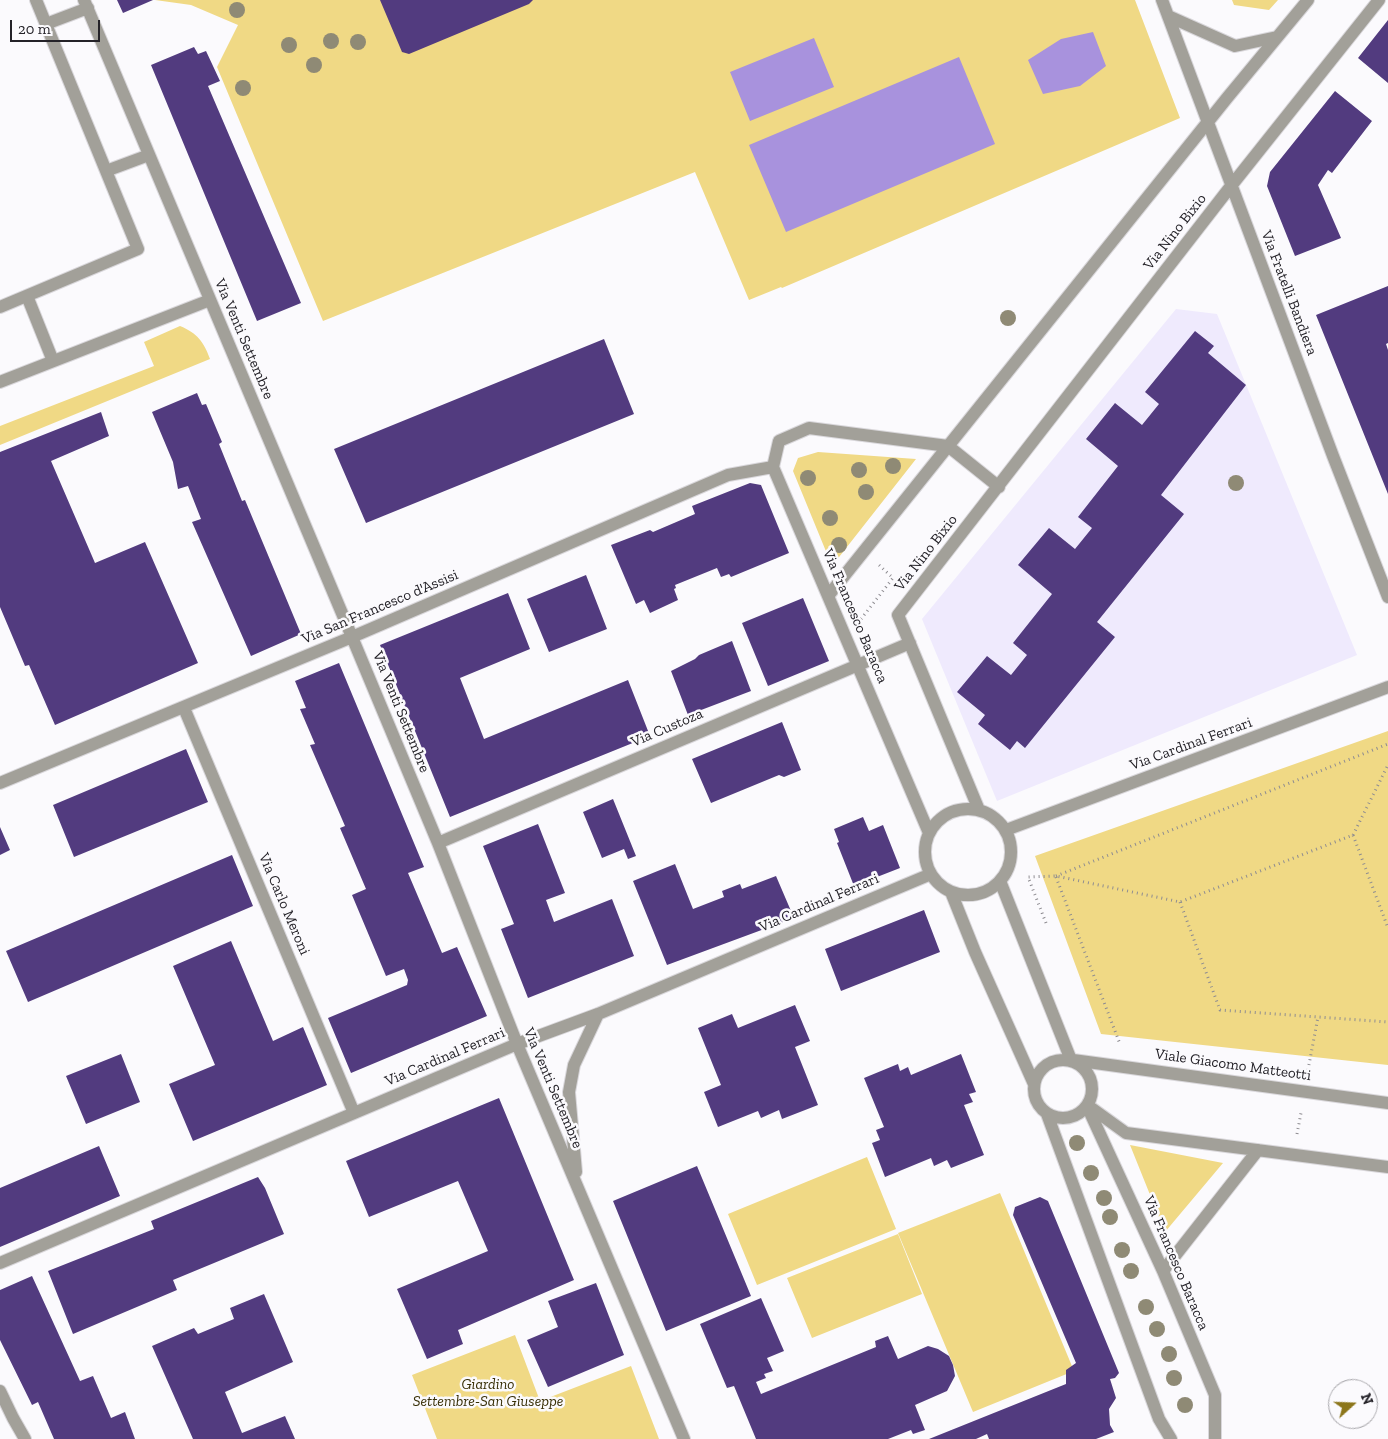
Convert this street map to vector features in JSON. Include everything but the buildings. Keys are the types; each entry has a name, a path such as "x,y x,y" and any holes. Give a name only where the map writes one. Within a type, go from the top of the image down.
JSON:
{"street":[{"path":"0,307 138,249 36,0"},
{"name":"Via Fratelli Bandiera","path":"1162,0 1336,465 1388,597"},
{"path":"828,596 1308,0"},
{"name":"Via Nino Bixio","path":"910,643 898,616 1231,186 1380,0"},
{"path":"46,24 86,4"},
{"name":"Via Venti Settembre","path":"86,4 352,636 438,843 517,1044 684,1439"},
{"path":"1168,16 1236,46 1277,38"},
{"path":"106,171 149,155"},
{"path":"27,296 53,361"},
{"path":"0,382 210,300"},
{"path":"773,467 779,441 809,428 948,446 999,487"},
{"name":"Via San Francesco d'Assisi","path":"0,783 184,708 728,475 773,467"},
{"name":"Via Francesco Baracca","path":"773,467 929,834"},
{"path":"910,643 979,810"},
{"name":"Via Custoza","path":"438,843 910,643"},
{"name":"Via Cardinal Ferrari","path":"1006,830 1388,688"},
{"name":"Via Carlo Meroni","path":"184,708 354,1113"},
{"path":"964,809 979,810 999,821 1006,830 1012,856 1008,870 990,890 978,894 964,895 951,892 939,884 931,874 926,861 926,847 929,834 938,821 950,813 964,809"},
{"name":"Via Cardinal Ferrari","path":"0,1263 517,1044 598,1014 931,874"},
{"path":"1000,881 1072,1060"},
{"path":"951,892 975,952 1034,1084 1036,1101 1047,1114 1159,1419 1171,1439"},
{"path":"576,1182 569,1092 574,1065 598,1014"},
{"path":"1034,1084 1038,1072 1047,1063 1059,1059 1072,1060 1084,1068 1091,1079 1092,1092 1087,1106 1079,1114 1068,1118 1057,1118 1047,1114"},
{"name":"Viale Giacomo Matteotti","path":"1072,1060 1388,1103"},
{"path":"1087,1106 1126,1133 1388,1167"},
{"name":"Via Francesco Baracca","path":"1087,1106 1163,1271 1214,1396 1215,1439"},
{"path":"1163,1271 1258,1150"},
{"path":"0,1391 25,1439"}],"path":[{"path":"1056,876 1388,744"},
{"path":"1046,923 1028,877 1056,876 1180,902 1353,835 1388,765"},
{"path":"1353,835 1388,928"},
{"path":"1056,876 1121,1046"},
{"path":"1180,902 1220,1010 1388,1022"},
{"path":"1298,1068 1317,1071"}],"shaded area":[{"path":"1093,32 1106,66 1080,86 1043,94 1028,60 1061,39"},
{"path":"814,38 834,87 750,121 730,72"},
{"path":"959,57 995,144 786,232 749,145"},
{"path":"1176,309 1217,314 1357,655 997,801 922,619"}],"green space":[{"path":"155,0 1135,0 1180,118 782,288 749,300 695,172 323,321 217,67 238,25 191,5"},
{"path":"1232,0 1278,0 1269,10 1234,5"},
{"path":"180,326 199,339 210,359 0,445 0,426 154,366 144,342"},
{"path":"818,452 916,459 832,566 793,471 798,458"},
{"path":"1388,731 1388,1065 1101,1034 1035,856"},
{"path":"1130,1145 1223,1163 1165,1232"},
{"path":"867,1157 896,1229 757,1285 728,1214"},
{"path":"1000,1193 1074,1371 973,1412 898,1233"},
{"path":"898,1234 922,1294 812,1338 787,1278"},
{"name":"Giardino Settembre-San Giuseppe","path":"515,1335 540,1401 631,1366 659,1439 437,1439 412,1375"}]}
